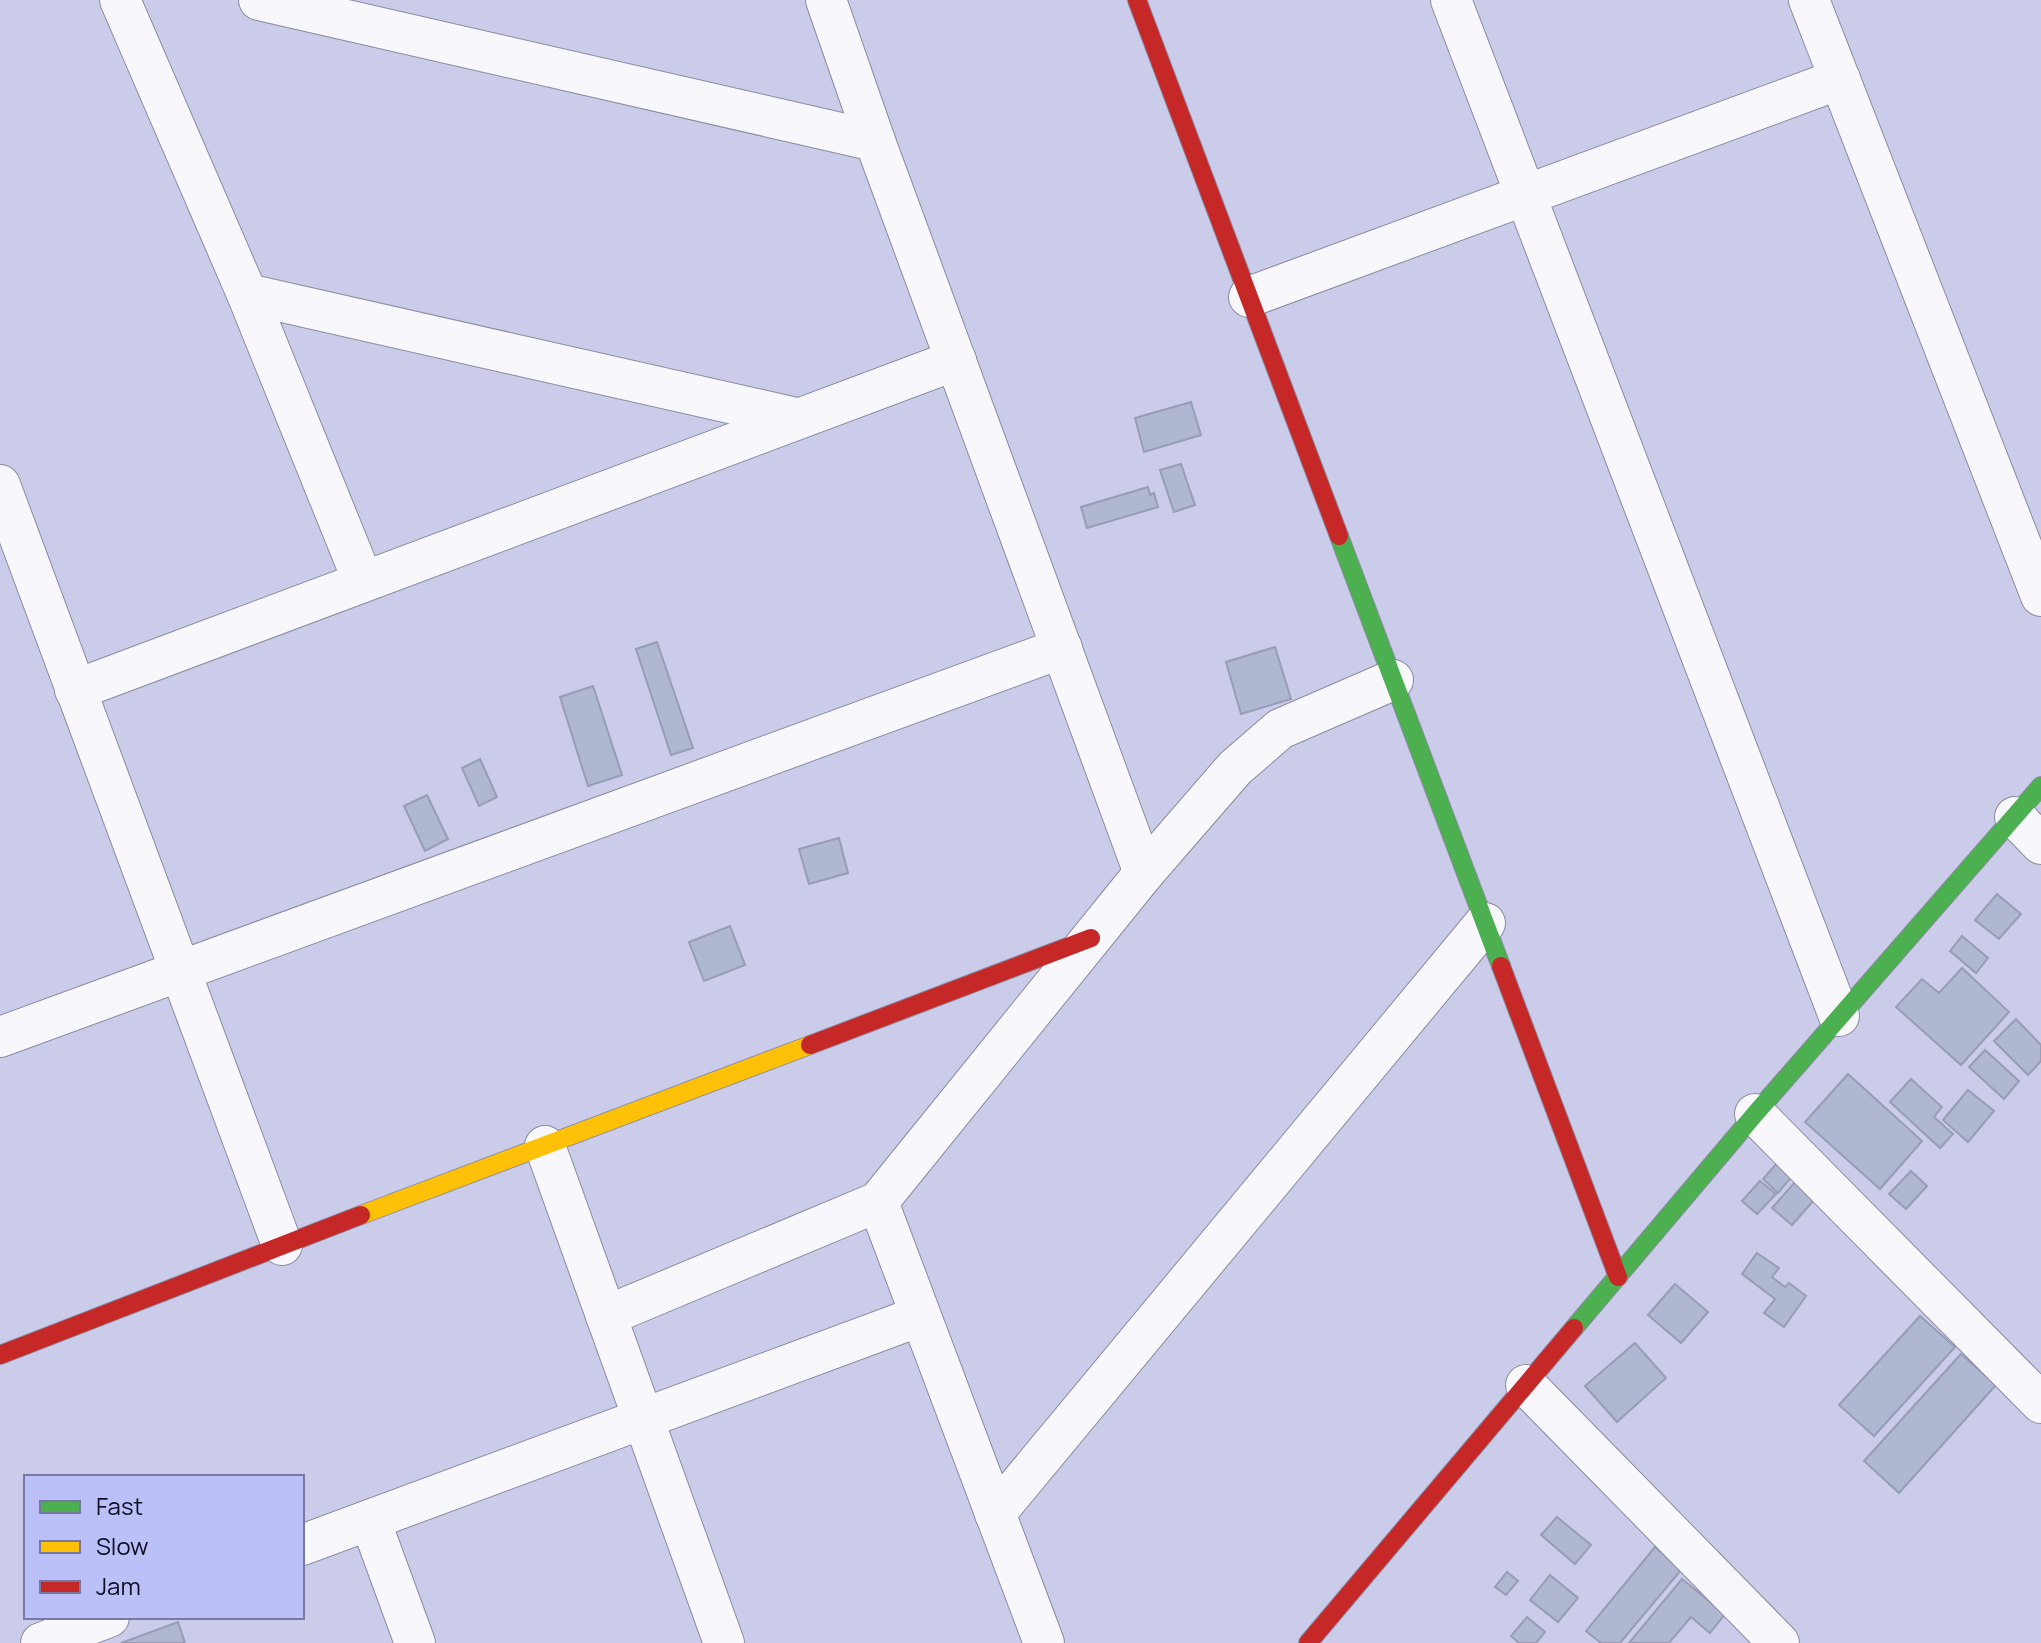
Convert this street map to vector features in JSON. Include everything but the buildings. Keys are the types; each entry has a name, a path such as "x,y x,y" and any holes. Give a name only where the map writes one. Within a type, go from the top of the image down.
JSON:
{"street":[{"path":"120,0 247,294 363,581"},
{"path":"259,0 875,141"},
{"path":"826,0 1144,873"},
{"path":"1137,0 1618,1277"},
{"path":"1451,0 1839,1016"},
{"path":"1809,0 2041,596"},
{"path":"1249,297 1840,79"},
{"path":"247,294 796,418"},
{"path":"75,690 956,360"},
{"path":"0,485 282,1245"},
{"path":"0,1037 1062,648"},
{"path":"606,1316 878,1202 1144,873 1235,768 1280,729 1393,680"},
{"path":"1317,1640 1526,1385 1839,1016 2028,831 2041,786"},
{"path":"995,1514 1485,923"},
{"path":"0,1355 1091,938"},
{"path":"1755,1114 2041,1403"},
{"path":"545,1146 724,1643"},
{"path":"878,1202 1044,1643"},
{"path":"304,1544 920,1316"},
{"path":"1526,1385 1779,1643"},
{"path":"370,1520 415,1643"},
{"path":"53,1641 104,1619"}],"traffic: fast":[{"path":"1339,536 1501,966"},
{"path":"1574,1328 1755,1114 2041,786"}],"traffic: slow":[{"path":"361,1215 810,1045"}],"traffic: jam":[{"path":"1137,0 1339,536"},
{"path":"810,1045 1091,938"},
{"path":"1501,966 1618,1277"},
{"path":"0,1355 361,1215"},
{"path":"1308,1643 1574,1328"}]}
